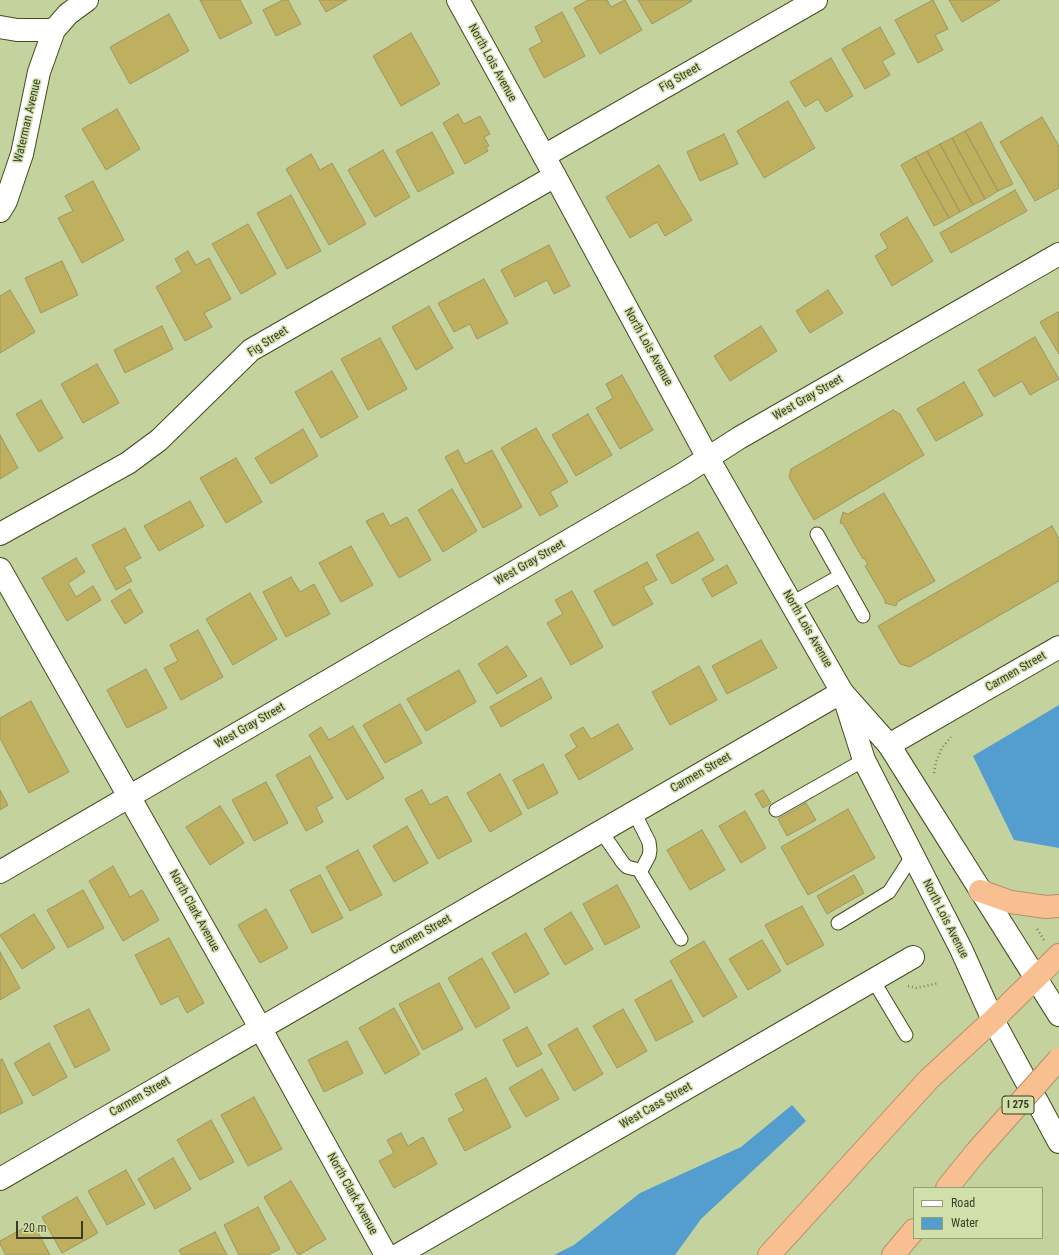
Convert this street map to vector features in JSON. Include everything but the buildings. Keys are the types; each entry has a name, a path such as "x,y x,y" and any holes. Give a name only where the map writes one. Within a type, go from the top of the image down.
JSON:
{"highway":[{"path":"980,890 1011,902 1046,907 1059,906"},
{"path":"769,1255 929,1079 994,1020 1036,979 1052,950"},
{"name":"I 275","path":"948,1187 977,1151 1059,1059"},
{"path":"893,1255 913,1232"},
{"path":"898,1255 913,1232"}],"street":[{"name":"North Lois Avenue","path":"458,0 708,458 842,692 864,760 961,950 994,1020 1059,1142"},
{"name":"Fig Street","path":"544,156 816,0"},
{"path":"0,27 17,30 54,30 68,14 84,1"},
{"name":"Waterman Avenue","path":"0,210 6,201 22,154 38,72 54,30"},
{"name":"Fig Street","path":"0,534 128,463 160,440 252,350 555,176"},
{"name":"West Gray Street","path":"0,872 683,474 739,438 1059,254"},
{"name":"North Clark Avenue","path":"0,569 260,1028 386,1255"},
{"name":"Carmen Street","path":"890,745 1059,647"},
{"name":"North Lois Avenue","path":"842,692 890,745 1059,1015"},
{"name":"Carmen Street","path":"0,1179 842,692"},
{"name":"West Cass Street","path":"398,1255 913,957"}],"lane":[{"path":"817,534 864,616"},
{"path":"792,603 840,576"},
{"path":"776,810 864,760"},
{"path":"634,812 649,842 650,850 649,856 642,869 639,870"},
{"path":"601,831 622,864 639,870 681,939"},
{"path":"838,923 890,892 913,856"},
{"path":"873,980 906,1035"}],"path":[{"path":"934,776 936,762 942,748 950,738 957,734"},
{"path":"1036,927 1052,950"},
{"path":"902,985 916,988 939,983"}],"water":[{"path":"1059,705 1059,848 1014,840 973,756"},
{"path":"792,1105 806,1121 701,1219 675,1255 554,1255 574,1245 640,1193 741,1147"}]}
